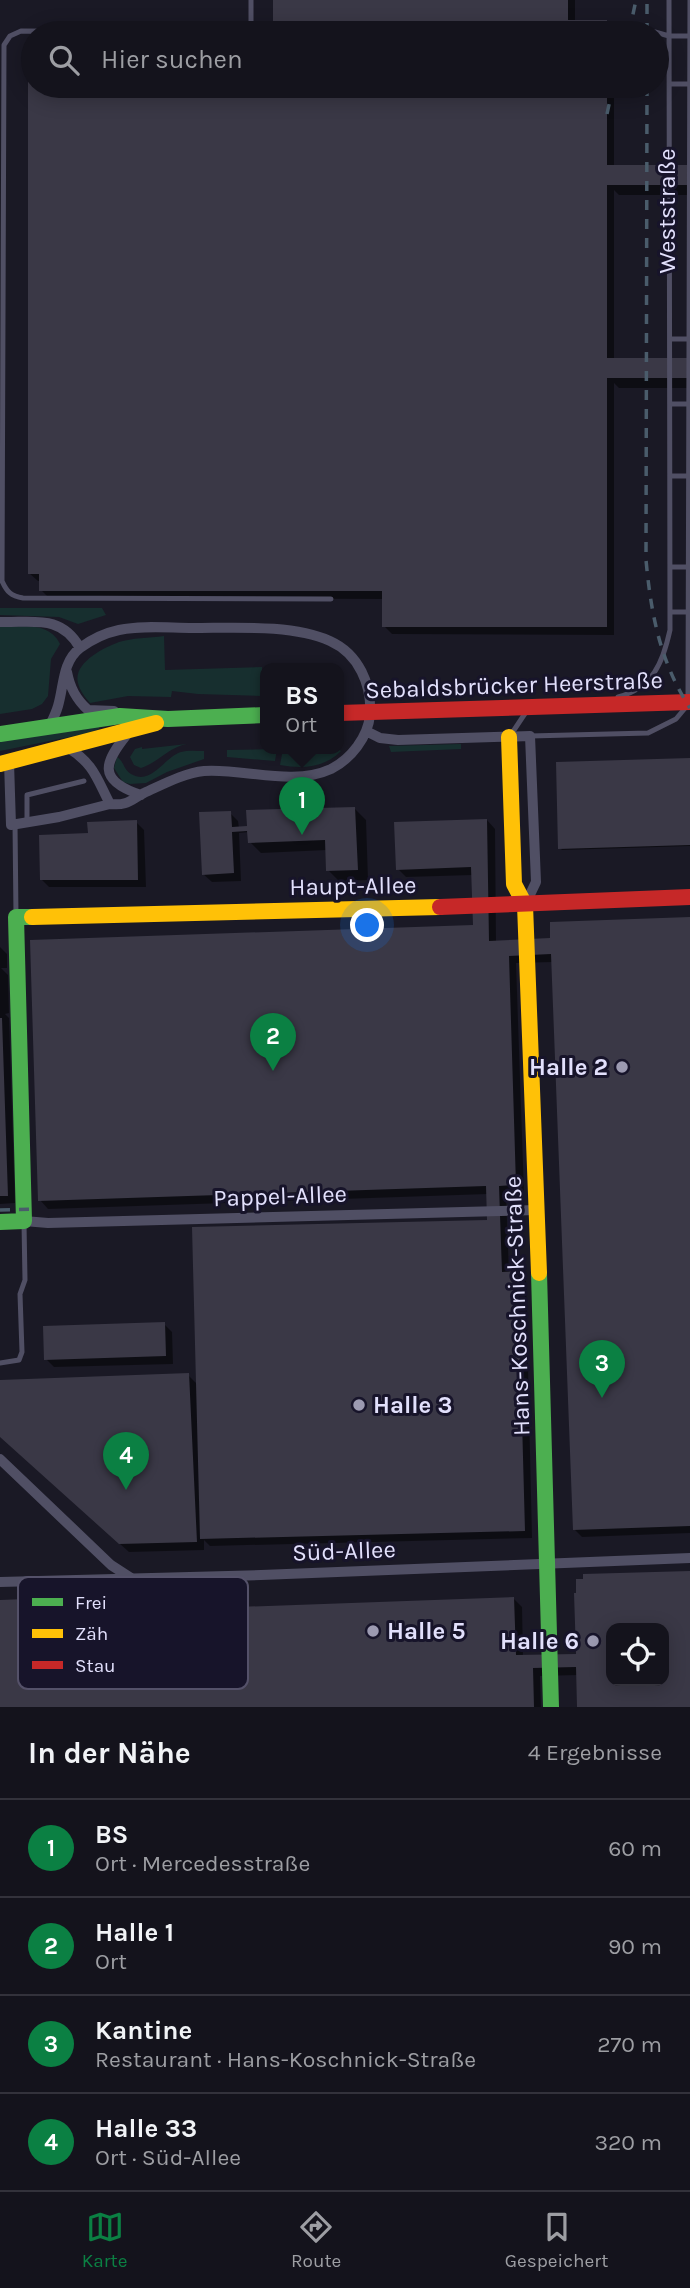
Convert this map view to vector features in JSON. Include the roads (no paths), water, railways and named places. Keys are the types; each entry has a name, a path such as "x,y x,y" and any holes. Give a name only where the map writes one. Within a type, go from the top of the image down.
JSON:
{"street":[{"path":"0,622 46,622 73,635 80,648"},
{"path":"50,726 58,707 70,659 80,648 99,636 121,630 233,628 303,632 332,641 356,661 366,679 370,701 370,718 366,731 353,752 329,769 306,774 278,775 202,771 141,795 130,803 110,804 11,825 5,763 168,719"},
{"path":"66,669 77,700 88,710 112,709 120,716"},
{"name":"Sebaldsbrücker Heerstraße","path":"344,713 690,702"},
{"path":"0,734 120,716 168,719 260,715"},
{"path":"130,730 109,757 108,769 113,780 127,790 141,795"},
{"path":"366,731 380,738 398,740 530,736"},
{"name":"Hans-Koschnick-Straße","path":"525,905 536,882 530,736"},
{"name":"Hans-Koschnick-Straße","path":"509,737 514,884 525,905 537,1210 551,1707"},
{"path":"65,746 90,764 110,804"},
{"name":"Haupt-Allee","path":"16,917 525,905 690,897"},
{"path":"0,1222 24,1221 16,917"},
{"name":"Pappel-Allee","path":"24,1221 48,1223 537,1210"},
{"path":"0,1459 111,1565 129,1577"},
{"name":"Süd-Allee","path":"161,1577 690,1558"},
{"name":"Süd-Allee","path":"0,1582 18,1581"}],"lane":[{"path":"251,0 251,21"},
{"name":"Weststraße","path":"509,737 524,712 622,697 645,685 664,657 670,630 670,0"},
{"name":"Weststraße","path":"530,736 648,733 676,719 688,705 690,0"},
{"path":"21,31 10,36 4,45 2,581 6,590 13,596 23,598 331,599"},
{"path":"669,36 690,36"},
{"path":"670,84 690,84"},
{"path":"670,339 689,339"},
{"path":"670,404 689,404"},
{"path":"670,476 689,476"},
{"path":"670,567 689,567"},
{"path":"670,612 689,612"},
{"path":"16,917 21,824 27,795 84,781"},
{"path":"0,1363 19,1360 22,1352 20,1294 25,1280 24,1221"}],"railway":[{"path":"632,21 636,0"},
{"path":"647,0 647,21"},
{"path":"607,114 610,98"},
{"path":"647,98 646,560 651,599 664,655 690,708"},
{"path":"0,1210 34,1209"}],"place":[{"name":"BS","path":"302,835"},
{"name":"Halle 2","path":"622,1067"},
{"name":"Halle 1","path":"273,1071"},
{"name":"Kantine","path":"602,1398"},
{"name":"Halle 3","path":"359,1405"},
{"name":"Halle 33","path":"126,1490"},
{"name":"Halle 5","path":"373,1631"},
{"name":"Halle 6","path":"593,1641"}]}
